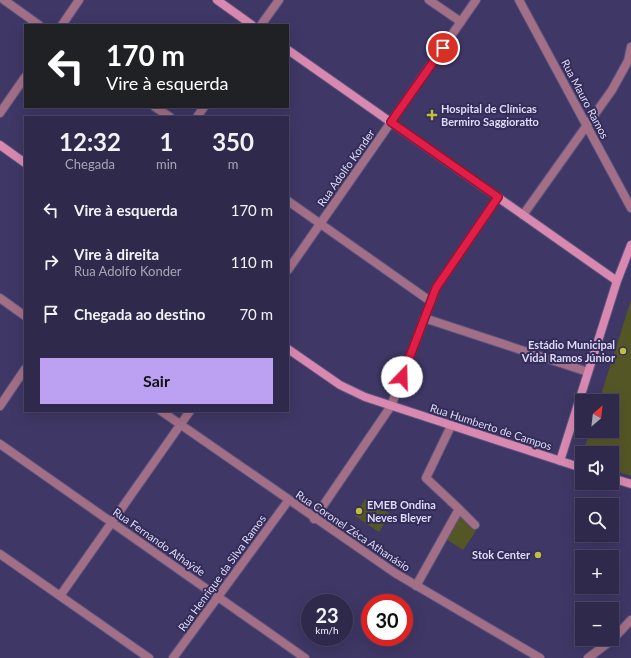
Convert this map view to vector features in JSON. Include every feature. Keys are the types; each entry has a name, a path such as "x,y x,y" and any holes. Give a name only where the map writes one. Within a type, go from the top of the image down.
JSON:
{"main road":[{"path":"216,0 251,24"},
{"path":"289,51 617,281"},
{"path":"0,145 24,162"},
{"path":"560,461 617,281 631,245"},
{"name":"Rua Humberto de Campos","path":"289,350 340,385 365,397 575,466"},
{"path":"619,480 631,484"}],"street":[{"path":"4,0 38,24"},
{"path":"63,24 79,0"},
{"path":"262,24 279,0"},
{"path":"429,0 461,22"},
{"name":"Rua Adolfo Konder","path":"289,269 476,0"},
{"name":"Rua Mauro Ramos","path":"519,0 631,208"},
{"path":"523,215 621,76 628,61 631,47"},
{"path":"0,113 24,78"},
{"path":"157,108 169,116"},
{"path":"314,519 391,406 430,301 442,277 498,197"},
{"path":"289,201 430,301"},
{"path":"0,298 24,315"},
{"path":"424,318 588,372"},
{"path":"0,406 24,370"},
{"name":"Rua Coronel Zéca Athanásio","path":"162,412 314,519 416,586 540,658"},
{"path":"60,596 189,412"},
{"path":"451,426 426,478 475,524"},
{"name":"Rua Fernando Athaýde","path":"0,444 305,658"},
{"name":"Rua Henrique da Silva Ramos","path":"174,658 288,500"},
{"path":"416,586 459,509"},
{"path":"0,554 148,658"},
{"path":"588,658 612,640 631,620"}],"shaded area":[{"name":"Estádio Municipal Vidal Ramos Júnior","path":"631,300 631,476 619,472 619,446 585,446 588,438 619,438 619,394 601,394"},
{"path":"365,499 390,514 379,532 355,516"},
{"path":"460,515 476,531 463,550 446,539"}],"place":[{"name":"Hospital de Clínicas Bermiro Saggioratto","path":"432,115"},
{"name":"Estádio Municipal Vidal Ramos Júnior","path":"623,351"},
{"name":"EMEB Ondina Neves Bleyer","path":"359,511"},
{"name":"Stok Center","path":"538,555"}],"route":[{"path":"402,377 436,288 442,277 498,197 391,122 443,48"}]}
